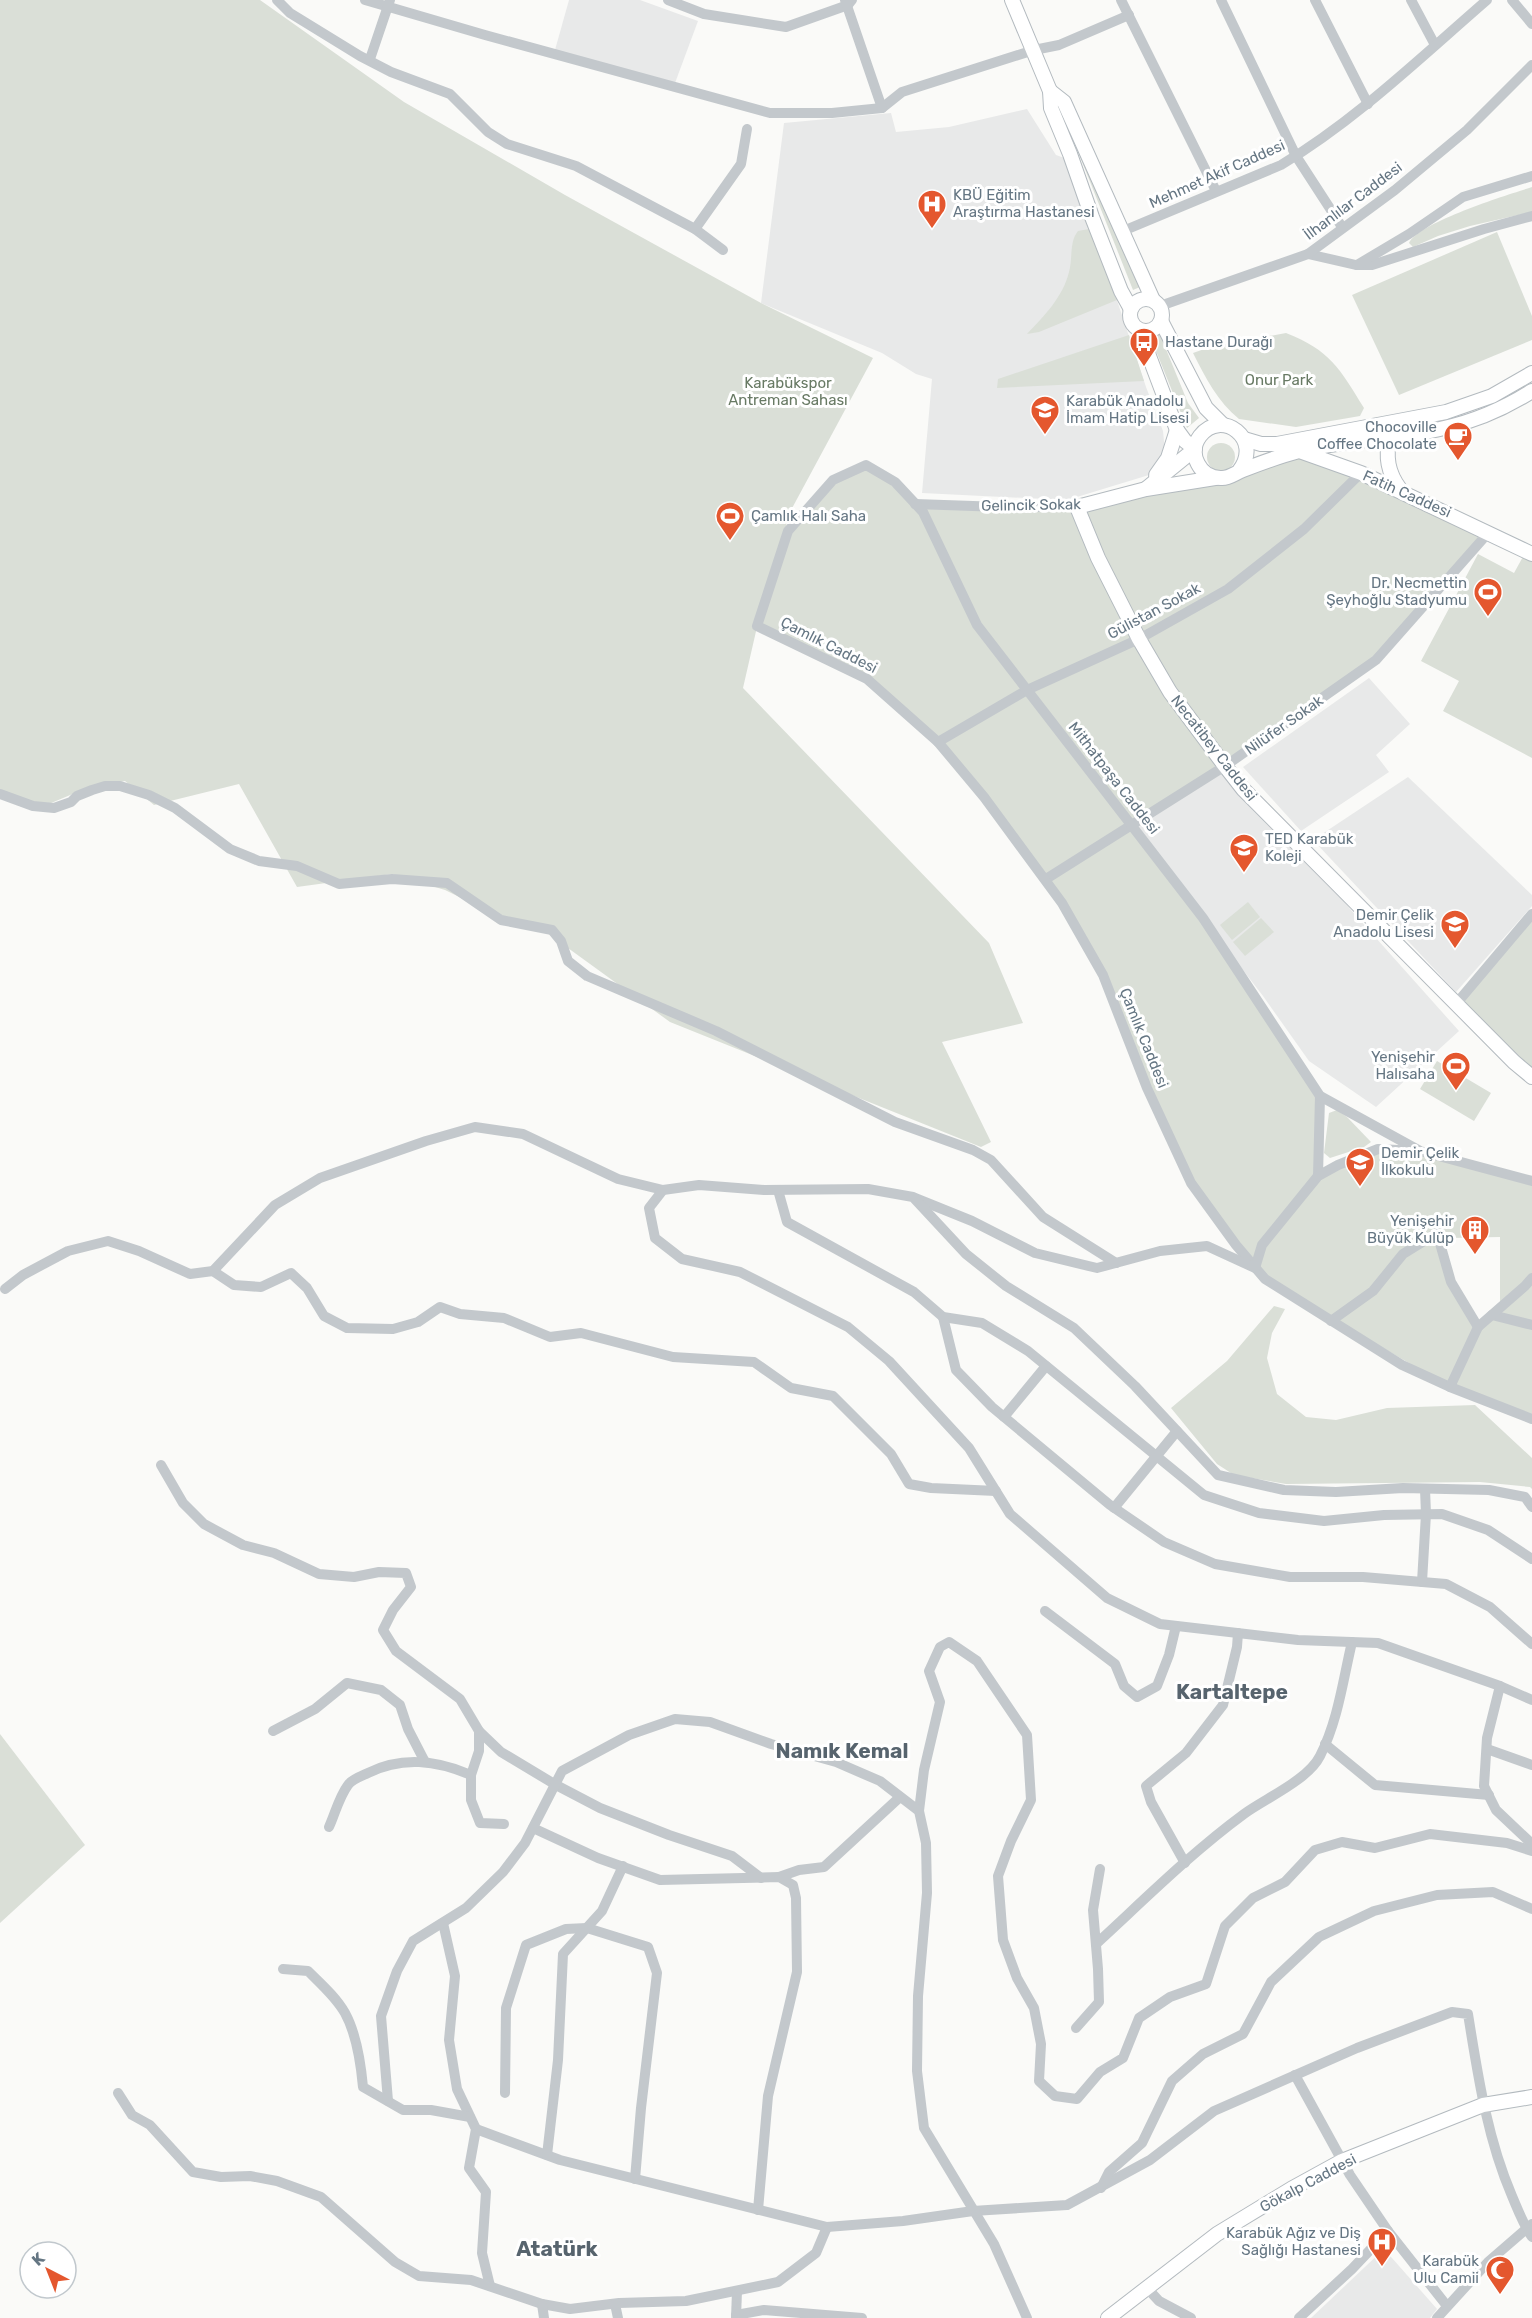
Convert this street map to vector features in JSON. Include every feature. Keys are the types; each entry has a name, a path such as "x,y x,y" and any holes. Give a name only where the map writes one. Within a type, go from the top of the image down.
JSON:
{"street":[{"path":"277,0 290,14 360,56 391,72 450,94 488,132 507,144 576,166 695,230 723,250"},
{"path":"365,0 389,4 770,113 832,113 882,108 902,92 1034,50 1059,45 1129,15"},
{"path":"668,0 704,14 786,27 848,2 882,108"},
{"path":"1012,0 1050,91 1051,108 1121,291 1131,309 1132,323 1143,331 1149,356 1177,430 1195,449"},
{"path":"1121,0 1216,191"},
{"path":"1221,0 1296,156 1341,228"},
{"path":"1315,0 1368,104"},
{"path":"1411,0 1435,45"},
{"name":"Mehmet Akif Caddesi","path":"1123,231 1281,165 1296,156 1368,104 1487,0"},
{"path":"1512,0 1532,24"},
{"path":"369,59 389,4"},
{"name":"İlhanlılar Caddesi","path":"1156,303 1308,254 1395,190 1467,130 1532,65"},
{"path":"1050,91 1064,102 1156,303 1161,321 1206,408 1223,425 1232,428 1244,439 1261,444 1277,444 1446,412 1492,396 1532,374"},
{"path":"695,230 741,164 747,129"},
{"path":"1356,265 1409,234 1463,197 1532,176"},
{"path":"1308,254 1356,265 1372,266 1484,229 1532,216"},
{"path":"1131,309 1142,299 1156,303"},
{"path":"1143,331 1152,330 1161,321"},
{"path":"1223,425 1207,430 1200,436 1195,449 1196,461 1200,468 1215,478 1223,478 1299,451 1445,428 1510,405 1532,391"},
{"path":"1146,489 1168,459 1177,430"},
{"path":"1390,436 1387,449 1388,466 1392,478 1401,491"},
{"path":"1239,471 1247,456 1244,439"},
{"name":"Fatih Caddesi","path":"1277,444 1361,473 1532,554"},
{"path":"1146,489 1195,449"},
{"name":"Mithatpaşa Caddesi","path":"758,626 788,531 833,480 866,465 895,482 923,512 977,625 1203,918 1320,1096 1420,1151 1532,1181"},
{"name":"Gülistan Sokak","path":"938,742 1027,690 1139,639 1228,589 1304,529 1361,473"},
{"name":"Gelincik Sokak","path":"915,504 1077,507 1146,489 1215,478"},
{"name":"Necatibey Caddesi","path":"1077,507 1098,558 1139,639 1170,692 1243,789 1514,1062 1532,1077"},
{"name":"Nilüfer Sokak","path":"1046,879 1225,766 1376,660 1489,532"},
{"name":"Çamlık Caddesi","path":"758,626 867,679 938,742 1046,879 1103,975 1147,1088 1191,1183 1265,1279 1402,1365 1450,1387 1532,1419"},
{"path":"0,794 33,806 54,808 71,802 77,796 92,790 105,786 120,786 149,795 175,808 230,849 259,861 297,866 339,884 392,879 447,883 501,920 552,930 561,941 568,961 586,975 716,1031 895,1122 973,1150 991,1160 1042,1217 1116,1263"},
{"path":"1456,1004 1532,914"},
{"path":"1318,1176 1320,1096"},
{"path":"5,1288 23,1275 68,1251 108,1241 139,1251 190,1274 213,1271 275,1205 321,1178 415,1144 475,1127 524,1134 618,1179 663,1190 699,1185 778,1190 868,1189 913,1197 972,1221 1035,1253 1097,1268 1160,1251 1207,1246 1256,1268 1262,1245 1318,1176 1338,1165 1378,1149 1420,1151"},
{"path":"663,1190 649,1208 655,1238 682,1259 740,1272 848,1327 889,1361 969,1448 1010,1514 1107,1598 1160,1624 1298,1640 1378,1643 1500,1686 1532,1700"},
{"path":"778,1190 787,1222 914,1292 943,1317 982,1323 1028,1351 1204,1495 1259,1513 1324,1521 1384,1515 1442,1514 1488,1530 1532,1559"},
{"path":"913,1197 966,1254 1006,1286 1074,1328 1135,1386 1218,1475 1284,1490 1336,1492 1425,1489 1489,1490 1525,1497 1532,1507"},
{"path":"1331,1320 1373,1291 1404,1254 1437,1233 1450,1282 1478,1327"},
{"path":"213,1271 234,1285 261,1287 291,1273 307,1288 324,1316 346,1328 393,1329 418,1322 440,1307 460,1314 504,1318 550,1337 581,1333 673,1357 754,1362 791,1388 833,1396 891,1454 909,1484 931,1488 996,1491"},
{"path":"1450,1387 1478,1327 1525,1287 1532,1278"},
{"path":"1492,1315 1532,1325"},
{"path":"943,1317 956,1370 1004,1417 1114,1508 1164,1542 1215,1564 1290,1577 1363,1577 1446,1584 1490,1607 1532,1644"},
{"path":"1004,1417 1046,1366"},
{"path":"1114,1508 1177,1431"},
{"path":"161,1465 183,1503 204,1524 243,1545 274,1553 319,1574 354,1577 379,1572 406,1574 411,1587 393,1610 383,1630 396,1651 460,1699 479,1731 501,1752 600,1808 732,1856 761,1878"},
{"path":"1422,1582 1426,1515 1425,1489"},
{"path":"1045,1611 1115,1665 1124,1686 1137,1697 1157,1686 1169,1655 1176,1626"},
{"path":"1185,1863 1151,1802 1146,1786 1186,1753 1223,1705 1237,1647 1238,1633"},
{"path":"1027,2318 994,2244 924,2128 917,2060 918,1996 927,1893 926,1843 919,1811 924,1770 940,1702 929,1671 940,1647 950,1642 977,1661 1027,1735 1032,1800 1011,1841 998,1876 1003,1940 1017,1978 1034,2008 1041,2044 1039,2081 1054,2096 1077,2099 1100,2072 1123,2058 1139,2018 1170,1997 1206,1984 1225,1926 1254,1898 1285,1882 1315,1850 1342,1842 1375,1848 1430,1834 1507,1843 1532,1851"},
{"path":"1096,1944 1185,1863 1243,1815 1301,1776 1319,1758 1334,1718 1352,1642"},
{"path":"273,1731 315,1709 347,1683 381,1690 400,1705 408,1729 425,1761"},
{"path":"1500,1686 1487,1738 1484,1786 1496,1810 1532,1844"},
{"path":"388,2101 381,2016 397,1971 413,1941 466,1908 503,1872 525,1843 562,1771 629,1735 675,1719 710,1722 771,1744 836,1762 880,1781 919,1811"},
{"path":"479,1731 479,1751 471,1775 471,1800 480,1823 504,1824"},
{"path":"1325,1744 1375,1785 1489,1796"},
{"path":"1487,1749 1532,1765"},
{"path":"329,1827 349,1783 380,1767 408,1761 425,1761 452,1767 471,1775"},
{"path":"533,1828 598,1858 660,1880 779,1877 799,1870 824,1867 900,1797"},
{"path":"547,2155 558,2060 563,1954 602,1911 623,1866"},
{"path":"1076,2028 1099,2002 1092,1910 1100,1869"},
{"path":"758,2210 768,2096 797,1972 796,1898 793,1885 779,1877"},
{"path":"1101,2188 1109,2172 1142,2143 1172,2080 1203,2054 1243,2034 1271,1983 1319,1937 1374,1911 1437,1895 1493,1892 1532,1909"},
{"path":"443,1923 455,1976 449,2040 457,2089 476,2129 469,2168 486,2192 482,2253 490,2286"},
{"path":"505,2093 506,2007 526,1945 566,1929 587,1928 648,1947 657,1973 635,2179"},
{"path":"283,1969 308,1971 333,1996 346,2015 360,2062 363,2087 403,2110 431,2110 470,2117"},
{"path":"476,2129 547,2155 827,2227 903,2221 973,2211 1067,2205 1150,2160 1214,2111 1357,2048 1452,2012 1468,2014 1483,2105 1498,2164 1530,2230 1488,2262 1437,2318"},
{"path":"1295,2075 1342,2161 1388,2231 1447,2306"},
{"path":"118,2093 132,2115 150,2125 193,2172 221,2176 250,2176 277,2181 321,2197 395,2262 418,2276 471,2280 542,2304 570,2309 615,2304 686,2301 778,2282 816,2253 827,2227"},
{"name":"Gökalp Caddesi","path":"1108,2318 1217,2234 1342,2161 1483,2105 1532,2097"},
{"path":"1299,2318 1352,2269 1388,2231"},
{"path":"1147,2288 1159,2301 1191,2318"},
{"path":"737,2291 736,2317 765,2310 862,2318"},
{"path":"542,2304 544,2318"},
{"path":"615,2304 618,2318"}],"shaded area":[{"path":"569,0 640,0 698,21 675,83 555,50"},
{"name":"KBÜ Eğitim Araştırma Hastanesi","path":"1027,109 1056,155 1070,160 1163,431 1165,452 1156,469 1149,475 1067,500 922,493 932,379 916,374 882,353 761,303 784,123 891,113 896,132 949,127"},
{"path":"1369,678 1410,724 1376,755 1389,772 1301,831 1243,767"},
{"path":"1225,766 1290,835 1351,910 1459,1031 1376,1107 1309,1061 1263,996 1132,826"},
{"name":"Demir Çelik Anadolu Lisesi","path":"1408,777 1532,895 1532,906 1456,992 1313,840"},
{"name":"Karabük Ağız ve Diş Sağlığı Hastanesi","path":"1384,2249 1437,2309 1430,2318 1311,2318"}],"green space":[{"name":"Karabükspor Antreman Sahası","path":"0,0 260,0 404,102 565,195 761,303 873,358 790,512 765,602 788,531 833,480 866,465 915,504 1077,507 1215,478 1299,451 1489,532 1376,660 1132,826 1203,918 1320,1096 1318,1176 1378,1149 1420,1151 1532,1181 1532,1419 1450,1387 1265,1279 1191,1183 1103,975 1062,903 938,742 867,679 757,627 743,688 989,943 1023,1023 942,1042 991,1142 981,1147 670,1022 539,927 490,912 445,890 392,874 297,887 239,784 154,805 125,781 87,788 44,806 0,791","holes":["1438,1233 1449,1238 1500,1237 1500,1303 1478,1326 1451,1282"]},
{"path":"1075,144 1140,287 1133,290"},
{"path":"1532,187 1532,212 1470,226 1413,247 1409,243 1416,235 1446,218"},
{"path":"1089,229 1117,300 1039,332 1027,334 1052,306 1062,290 1069,272 1075,235 1078,231"},
{"path":"1497,232 1532,316 1532,340 1399,395 1352,295"},
{"path":"1159,332 1188,403 1199,418 1187,428 1150,336"},
{"name":"Onur Park","path":"1286,333 1313,346 1332,362 1364,408 1360,416 1296,427 1239,419 1218,397 1193,353 1210,347"},
{"path":"1129,335 1144,381 997,388 998,379"},
{"path":"1221,443 1231,447 1235,457 1231,467 1221,471 1211,467 1207,457 1211,447"},
{"name":"Dr. Necmettin Şeyhoğlu Stadyumu","path":"1525,553 1532,556 1532,758 1443,711 1459,681 1421,661 1478,554 1514,573"},
{"path":"1248,902 1260,917 1232,940 1220,925"},
{"path":"1532,914 1532,1077 1456,1004"},
{"path":"1261,918 1274,932 1245,956 1233,942"},
{"name":"Yenişehir Halısaha","path":"1437,1061 1491,1093 1474,1121 1420,1089"},
{"path":"1337,1110 1371,1142 1364,1147 1330,1158 1324,1153 1329,1113"},
{"path":"1274,1306 1285,1309 1272,1333 1267,1358 1277,1394 1306,1417 1336,1420 1387,1408 1475,1405 1532,1458 1532,1489 1480,1482 1286,1484 1234,1475 1217,1464 1171,1408 1227,1361"},
{"path":"0,1734 85,1845 0,1923"}],"place":[{"name":"KBÜ Eğitim Araştırma Hastanesi","path":"932,230"},
{"name":"Hastane Durağı","path":"1144,368"},
{"name":"Karabük Anadolu İmam Hatip Lisesi","path":"1045,436"},
{"name":"Chocoville Coffee Chocolate","path":"1458,462"},
{"name":"Çamlık Halı Saha","path":"730,542"},
{"name":"Dr. Necmettin Şeyhoğlu Stadyumu","path":"1488,618"},
{"name":"TED Karabük Koleji","path":"1244,874"},
{"name":"Demir Çelik Anadolu Lisesi","path":"1455,950"},
{"name":"Yenişehir Halısaha","path":"1456,1092"},
{"name":"Demir Çelik İlkokulu","path":"1360,1188"},
{"name":"Yenişehir Büyük Kulüp","path":"1475,1256"},
{"name":"Karabük Ağız ve Diş Sağlığı Hastanesi","path":"1382,2268"},
{"name":"Karabük Ulu Camii","path":"1500,2296"}],"district":[{"name":"Kartaltepe","path":"1232,1692"},
{"name":"Namık Kemal","path":"842,1751"},
{"name":"Atatürk","path":"557,2249"}]}
